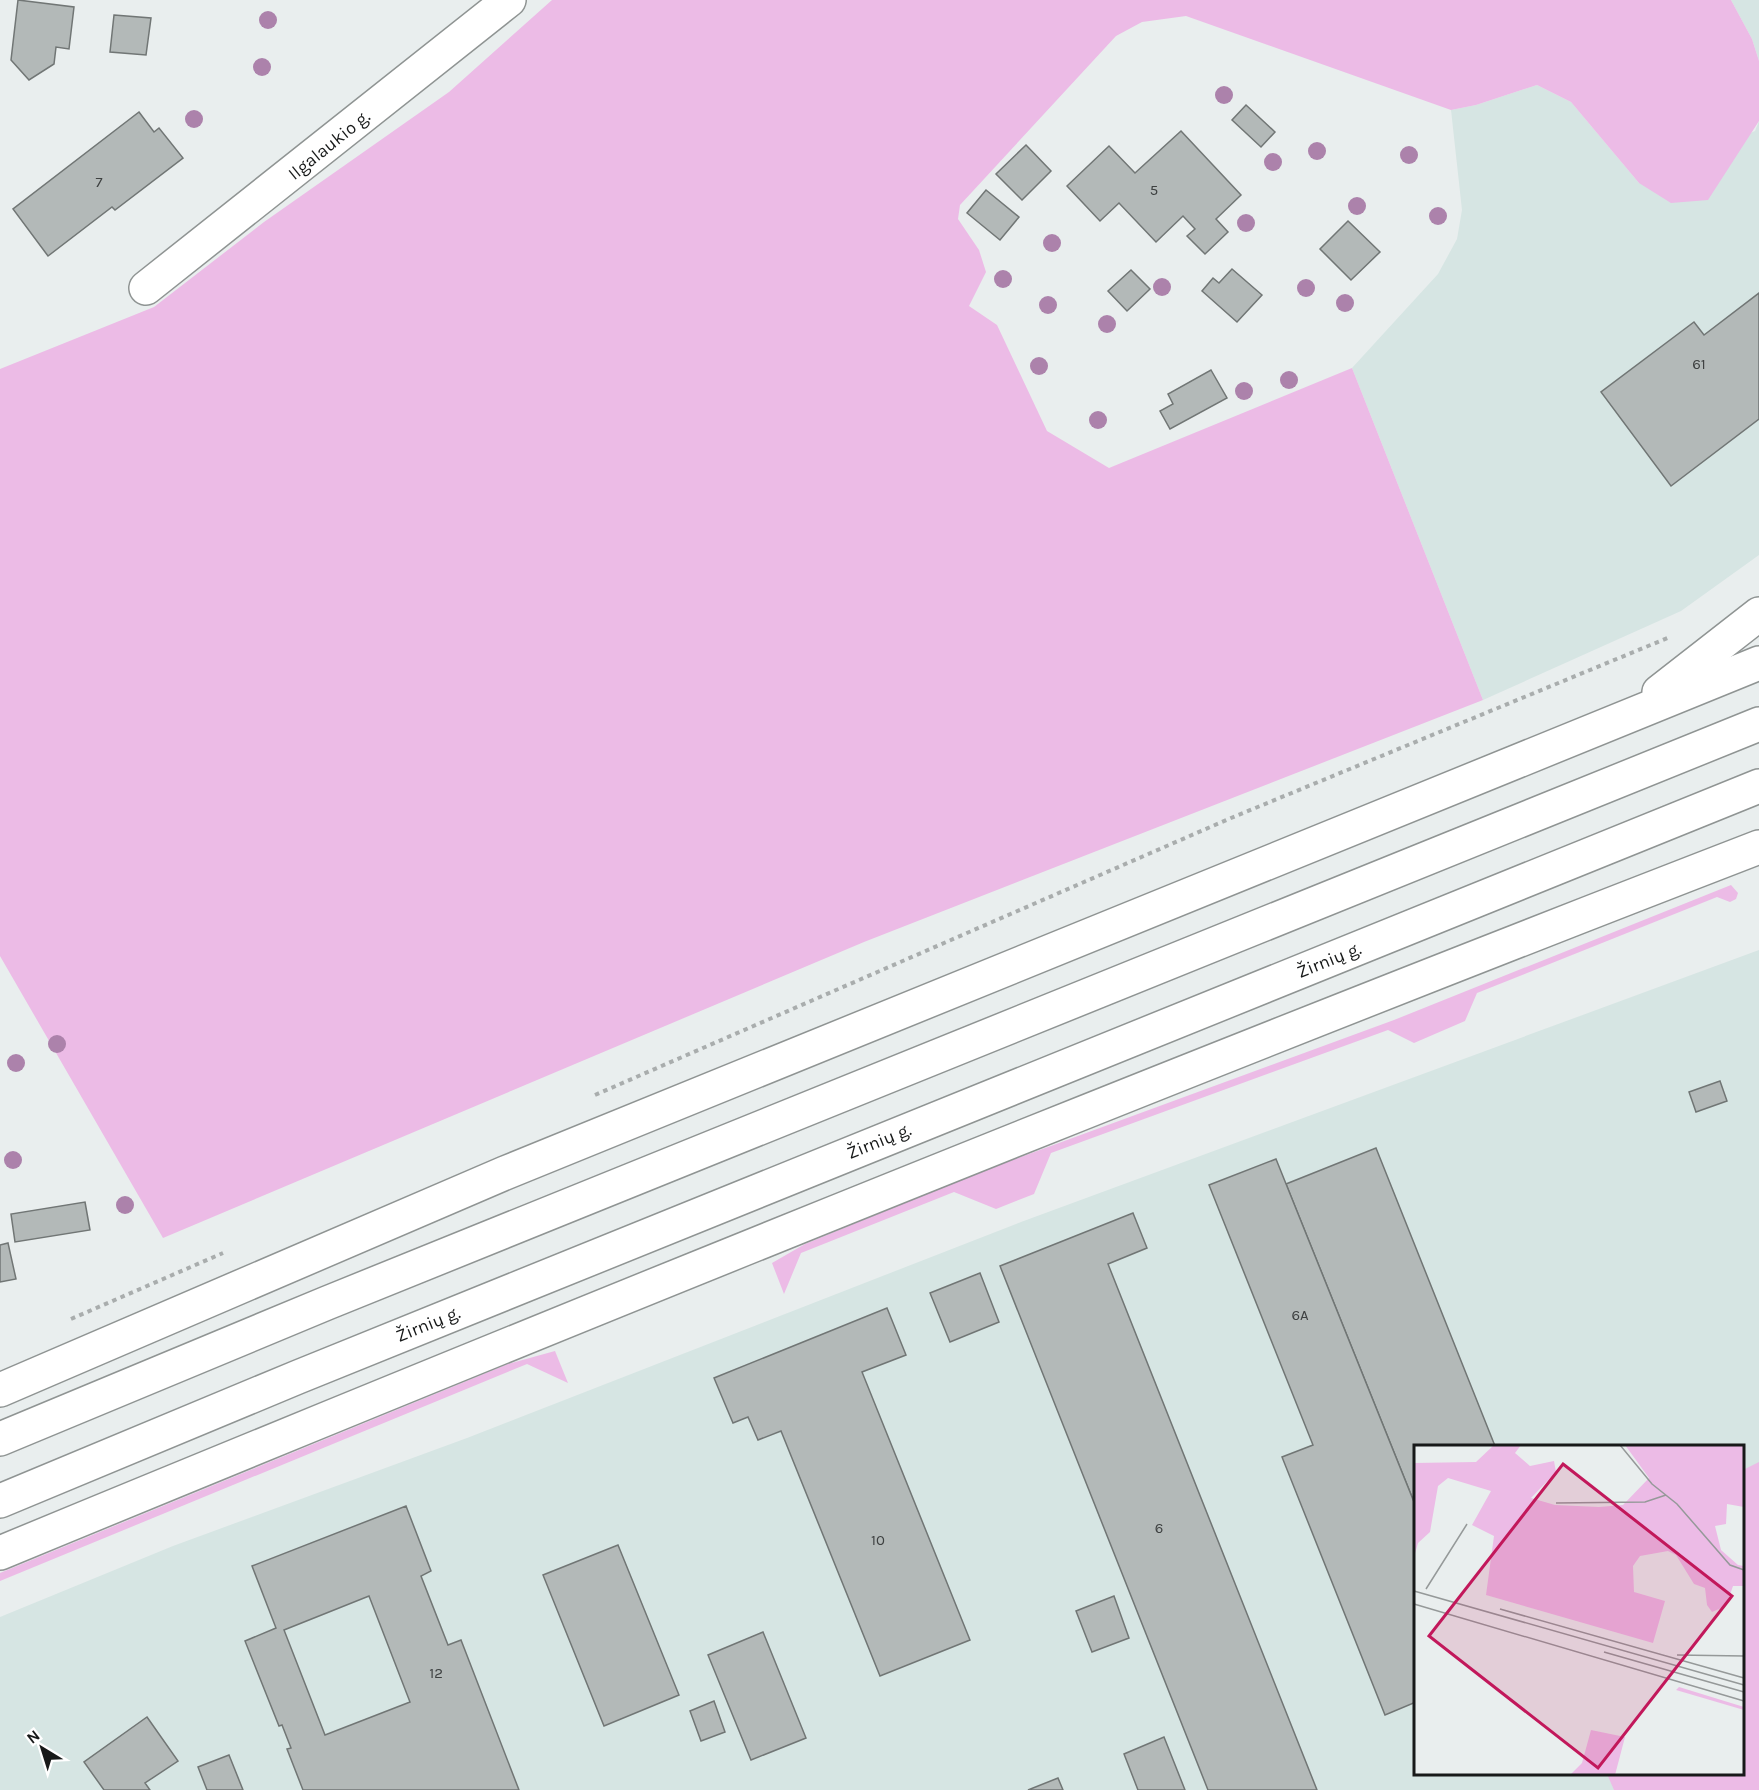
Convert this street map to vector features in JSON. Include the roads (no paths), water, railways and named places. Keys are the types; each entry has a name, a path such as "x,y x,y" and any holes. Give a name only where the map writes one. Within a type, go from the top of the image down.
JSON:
{"main road":[{"name":"Ilgalaukio g.","path":"146,288 509,0"},
{"path":"1630,715 1759,614"},
{"path":"0,1390 505,1173 1759,663"},
{"path":"0,1439 327,1303 1759,724"},
{"name":"Žirnių g.","path":"0,1501 474,1305 1759,786"},
{"path":"0,1553 413,1382 951,1166 1759,847"}]}
